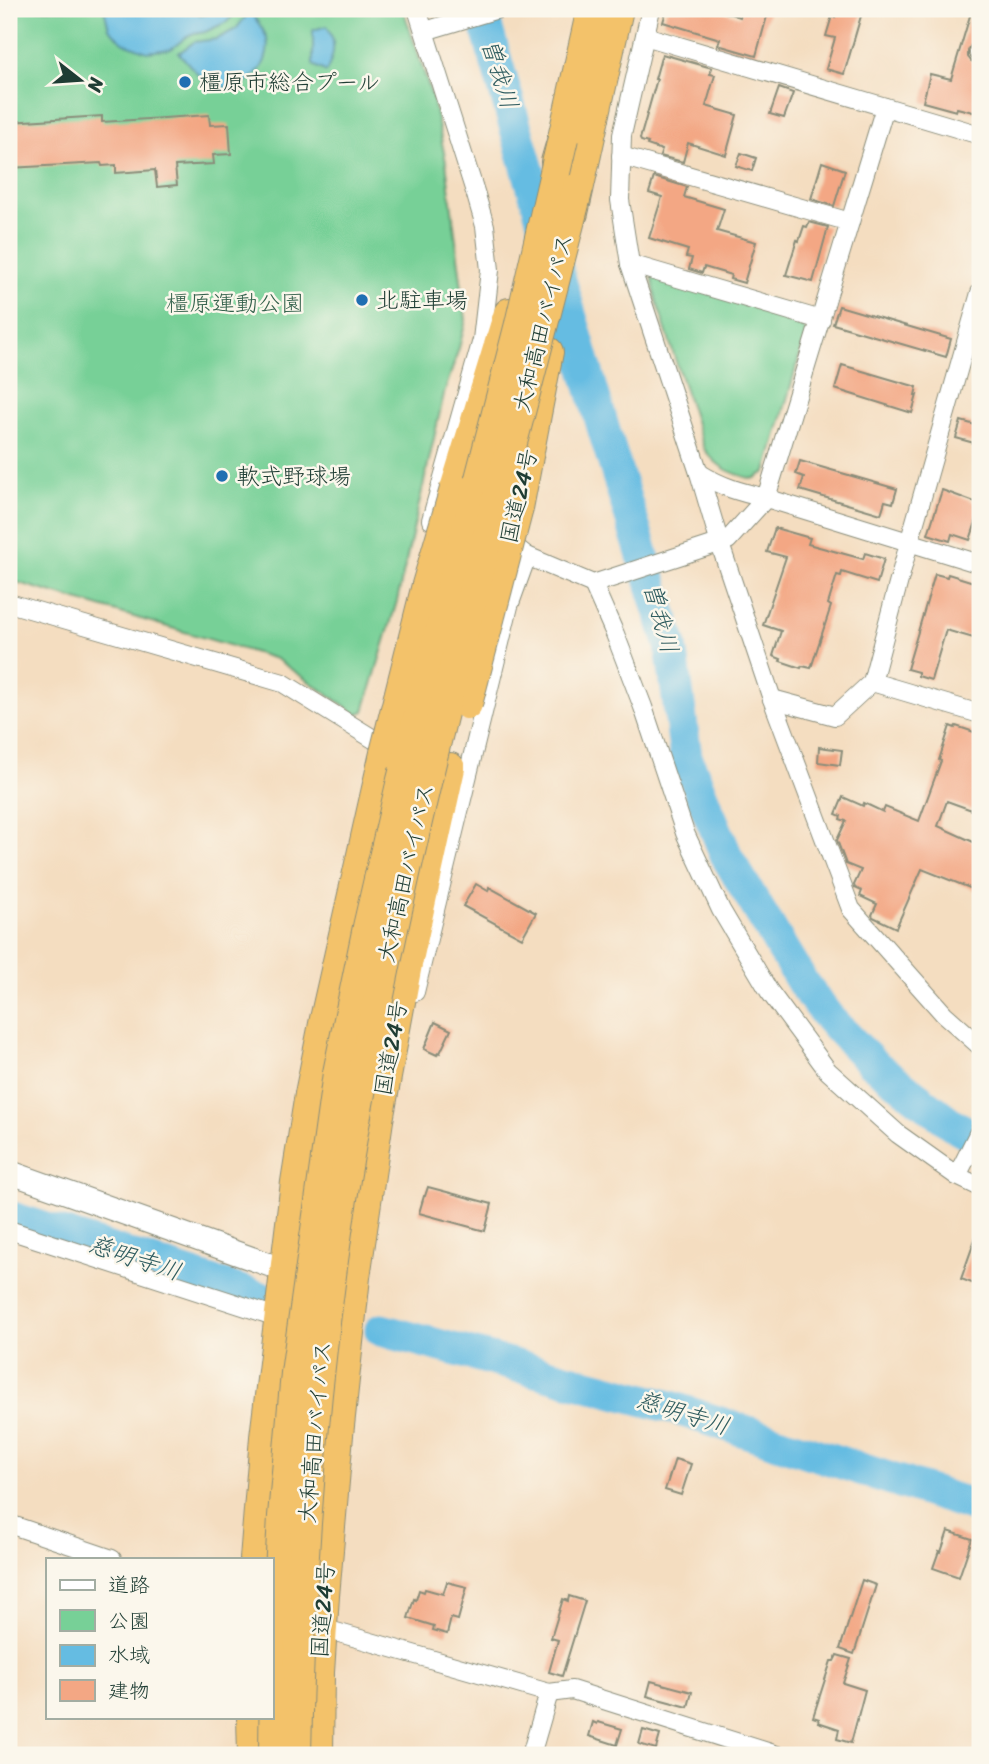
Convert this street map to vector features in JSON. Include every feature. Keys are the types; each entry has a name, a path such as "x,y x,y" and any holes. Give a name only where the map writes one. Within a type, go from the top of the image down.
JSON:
{"highway":[{"name":"大和高田バイパス","path":"274,1755 275,1666 296,1373 338,1073 402,780 520,324 592,9"},
{"name":"大和高田バイパス","path":"296,1755 304,1545 318,1372 362,1080 391,935 426,783 578,188 618,9"},
{"path":"255,1558 265,1437 284,1270 310,1094 380,747 430,573 564,138"},
{"name":"国道24号","path":"318,1755 319,1672 338,1435 352,1304 378,1120 407,964 450,768 518,508 578,188"},
{"path":"252,1718 253,1755"}],"street":[{"path":"9,603 283,683 380,747 422,552 482,340 489,270 485,226 477,195 429,30 417,9"},
{"path":"429,30 498,9"},
{"path":"651,9 622,135 620,201 630,264 699,473 714,545 851,909 944,1014 980,1046"},
{"path":"645,36 980,135"},
{"path":"439,490 527,555 597,583 728,540 766,498 885,107"},
{"path":"621,156 850,222"},
{"path":"630,264 821,320"},
{"path":"772,699 835,716 872,682 980,293"},
{"path":"699,473 719,485 980,564"},
{"path":"378,1120 422,967 509,606 527,555"},
{"path":"597,583 643,707 685,833 722,911 769,991 828,1071 898,1134 957,1176 980,1187"},
{"path":"872,682 980,714"},
{"path":"957,1176 980,1130"},
{"path":"9,1172 284,1270"},
{"path":"9,1230 280,1318"},
{"path":"9,1524 109,1558"},
{"path":"273,1614 549,1693 572,1690 777,1755"},
{"path":"531,1755 549,1693"}],"green space":[{"name":"橿原運動公園","path":"9,9 403,9 433,100 446,162 466,320 444,394 397,601 364,711 357,714 276,659 9,580"},
{"path":"652,276 801,320 806,333 766,472 753,479 738,475 720,466 704,449 656,299"}],"water":[{"path":"104,9 198,9 199,14 203,15 215,9 239,9 227,22 205,32 189,35 171,49 147,52 124,43 109,29"},
{"path":"250,11 267,39 265,61 259,71 242,84 232,87 206,82 179,53 194,42 217,39 236,29"},
{"path":"327,26 333,49 326,72 313,65 313,30"}],"building":[{"path":"667,9 715,9 740,17 742,9 769,9 756,56 718,45 720,39 663,22"},
{"path":"837,9 863,9 844,74 826,69 835,38 826,36"},
{"path":"972,9 980,9 978,42 971,45 968,51 971,61 980,65 980,100 977,113 957,108 956,111 923,102 930,74 951,79"},
{"path":"662,54 712,68 710,74 715,75 706,106 737,115 726,155 688,143 683,162 660,156 662,150 641,141"},
{"path":"779,88 793,93 784,118 770,114"},
{"path":"209,115 210,125 229,124 231,154 213,155 214,164 175,166 177,185 157,187 155,170 116,173 116,165 102,166 101,163 9,168 9,122 102,116 102,122"},
{"path":"741,153 756,158 752,171 736,166"},
{"path":"822,162 845,170 834,206 811,199"},
{"path":"654,177 687,187 684,197 724,209 717,231 756,242 744,283 730,279 731,275 704,267 702,273 689,269 692,258 686,257 688,250 649,238 662,197 649,193"},
{"path":"809,222 828,227 813,282 786,275 797,240 799,241 804,226 807,227"},
{"path":"839,306 951,339 946,357 833,324"},
{"path":"842,365 917,387 912,413 835,389"},
{"path":"961,421 979,426 974,443 956,438"},
{"path":"800,461 897,489 893,503 885,501 881,514 800,490 804,477 796,474"},
{"path":"942,490 980,504 970,540 952,534 950,541 928,534"},
{"path":"775,528 810,538 808,544 863,559 865,553 884,559 877,583 842,572 841,576 837,575 828,604 831,606 811,668 801,668 773,656 781,631 763,625 786,557 767,552"},
{"path":"935,574 947,577 948,574 980,584 980,640 946,630 931,680 907,669"},
{"path":"950,726 980,734 980,770 976,783 980,784 980,813 947,801 938,826 980,845 980,892 922,869 896,928 873,917 877,904 860,896 862,891 855,888 861,870 846,864 837,840 846,821 836,814 843,797 883,812 885,807 919,821 941,761 939,760"},
{"path":"819,747 842,750 840,765 818,762"},
{"path":"476,884 488,891 489,887 536,913 522,938 463,906"},
{"path":"435,1022 451,1030 437,1055 424,1049"},
{"path":"428,1187 492,1204 485,1231 419,1213"},
{"path":"978,1231 980,1232 980,1286 961,1279"},
{"path":"675,1459 691,1464 681,1495 665,1490"},
{"path":"948,1531 972,1539 959,1577 933,1568"},
{"path":"862,1580 876,1585 854,1654 840,1649"},
{"path":"447,1582 467,1587 458,1620 451,1618 447,1634 433,1630 434,1626 408,1618 419,1590 443,1594"},
{"path":"569,1596 585,1601 562,1676 549,1672 558,1640 551,1638 563,1599 568,1601"},
{"path":"837,1655 851,1659 843,1683 865,1690 851,1743 837,1739 839,1729 818,1722 819,1719 813,1717 831,1661 834,1661"},
{"path":"651,1681 692,1692 688,1707 647,1696"},
{"path":"593,1722 622,1729 617,1745 589,1736"},
{"path":"643,1730 660,1735 656,1749 639,1744"}],"waterway":[{"name":"曽我川","path":"481,9 605,434 671,646 686,757 727,857 804,985 828,1017 871,1062 952,1124 980,1140"},
{"name":"慈明寺川","path":"9,1217 262,1298"},
{"name":"慈明寺川","path":"381,1330 671,1407 980,1508"}],"place":[{"name":"橿原市総合プール","path":"185,82"},
{"name":"北駐車場","path":"362,300"},
{"name":"軟式野球場","path":"222,476"}]}
